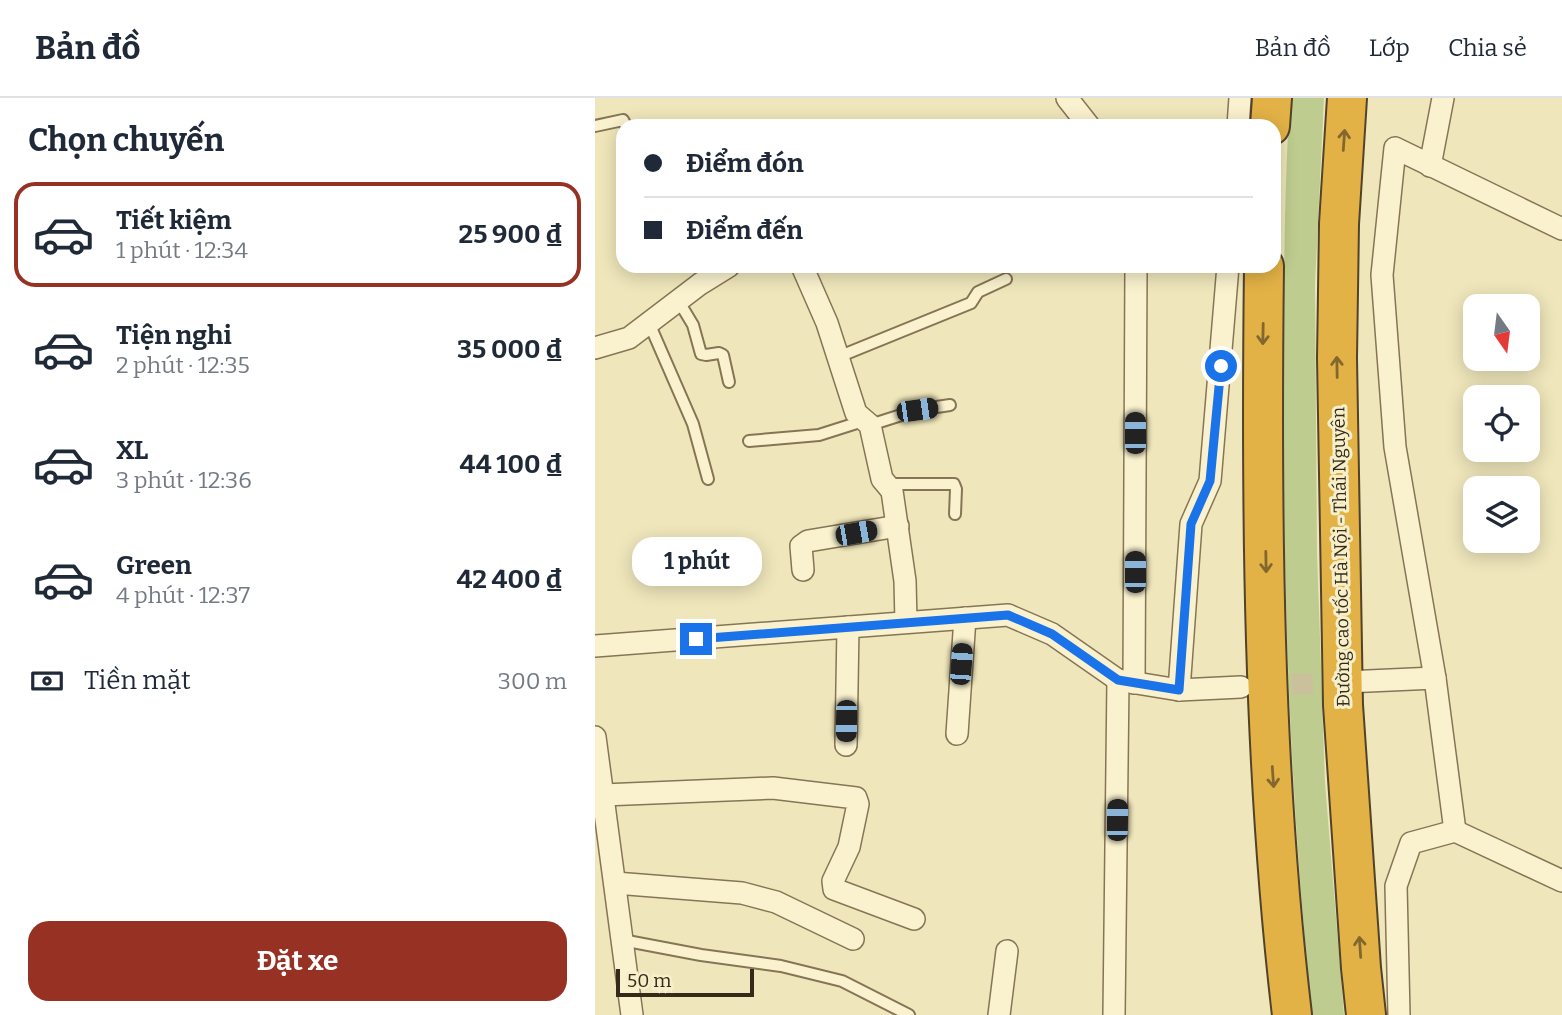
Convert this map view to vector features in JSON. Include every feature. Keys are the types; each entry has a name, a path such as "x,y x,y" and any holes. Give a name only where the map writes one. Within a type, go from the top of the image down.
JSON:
{"highway":[{"path":"1270,119 1272,98"},
{"name":"Đường cao tốc Hà Nội - Thái Nguyên","path":"1347,98 1339,224 1337,345 1343,705 1366,1015"},
{"path":"1263,273 1268,709 1292,1015"}],"street":[{"path":"1067,98 1084,119"},
{"path":"1238,119 1240,98"},
{"path":"1430,166 1443,98"},
{"path":"1455,831 1435,678 1395,447 1382,275 1395,148 1562,229"},
{"path":"595,348 629,338 711,273"},
{"path":"804,273 827,323 856,413 866,423 882,479 892,491 905,581 906,622"},
{"path":"1114,1015 1126,682 1136,273"},
{"path":"1179,690 1191,524 1210,481 1227,273"},
{"path":"803,570 801,546 808,541 898,526"},
{"path":"595,646 1008,615 1052,634 1126,682 1179,690 1241,687"},
{"path":"957,734 964,618"},
{"path":"846,745 848,627"},
{"path":"1346,682 1435,678"},
{"path":"595,737 632,1015"},
{"path":"603,795 773,788 856,798 858,804 849,847 833,881 834,888 914,919"},
{"path":"1399,1015 1396,886 1411,843 1455,831 1562,881"},
{"path":"615,883 742,892 776,902 853,939"},
{"path":"999,1015 1007,951"}],"lane":[{"path":"595,126 616,122"},
{"path":"838,357 971,303 978,292 1006,279"},
{"path":"678,300 693,325 701,354 723,355 729,382"},
{"path":"649,323 694,424 708,479"},
{"path":"749,441 819,435 917,410 950,405"},
{"path":"886,484 954,484 955,514"},
{"path":"622,940 781,966 842,981 909,1014"}],"green space":[{"path":"1290,98 1324,98 1315,284 1317,552 1325,783 1344,1015 1312,1015 1293,773 1286,611 1284,450 1285,233"}],"tunnel":[{"path":"1261,686 1346,682"}],"route":[{"path":"696,639 1008,615 1052,634 1118,680 1179,690 1191,524 1210,481 1221,366"}]}
